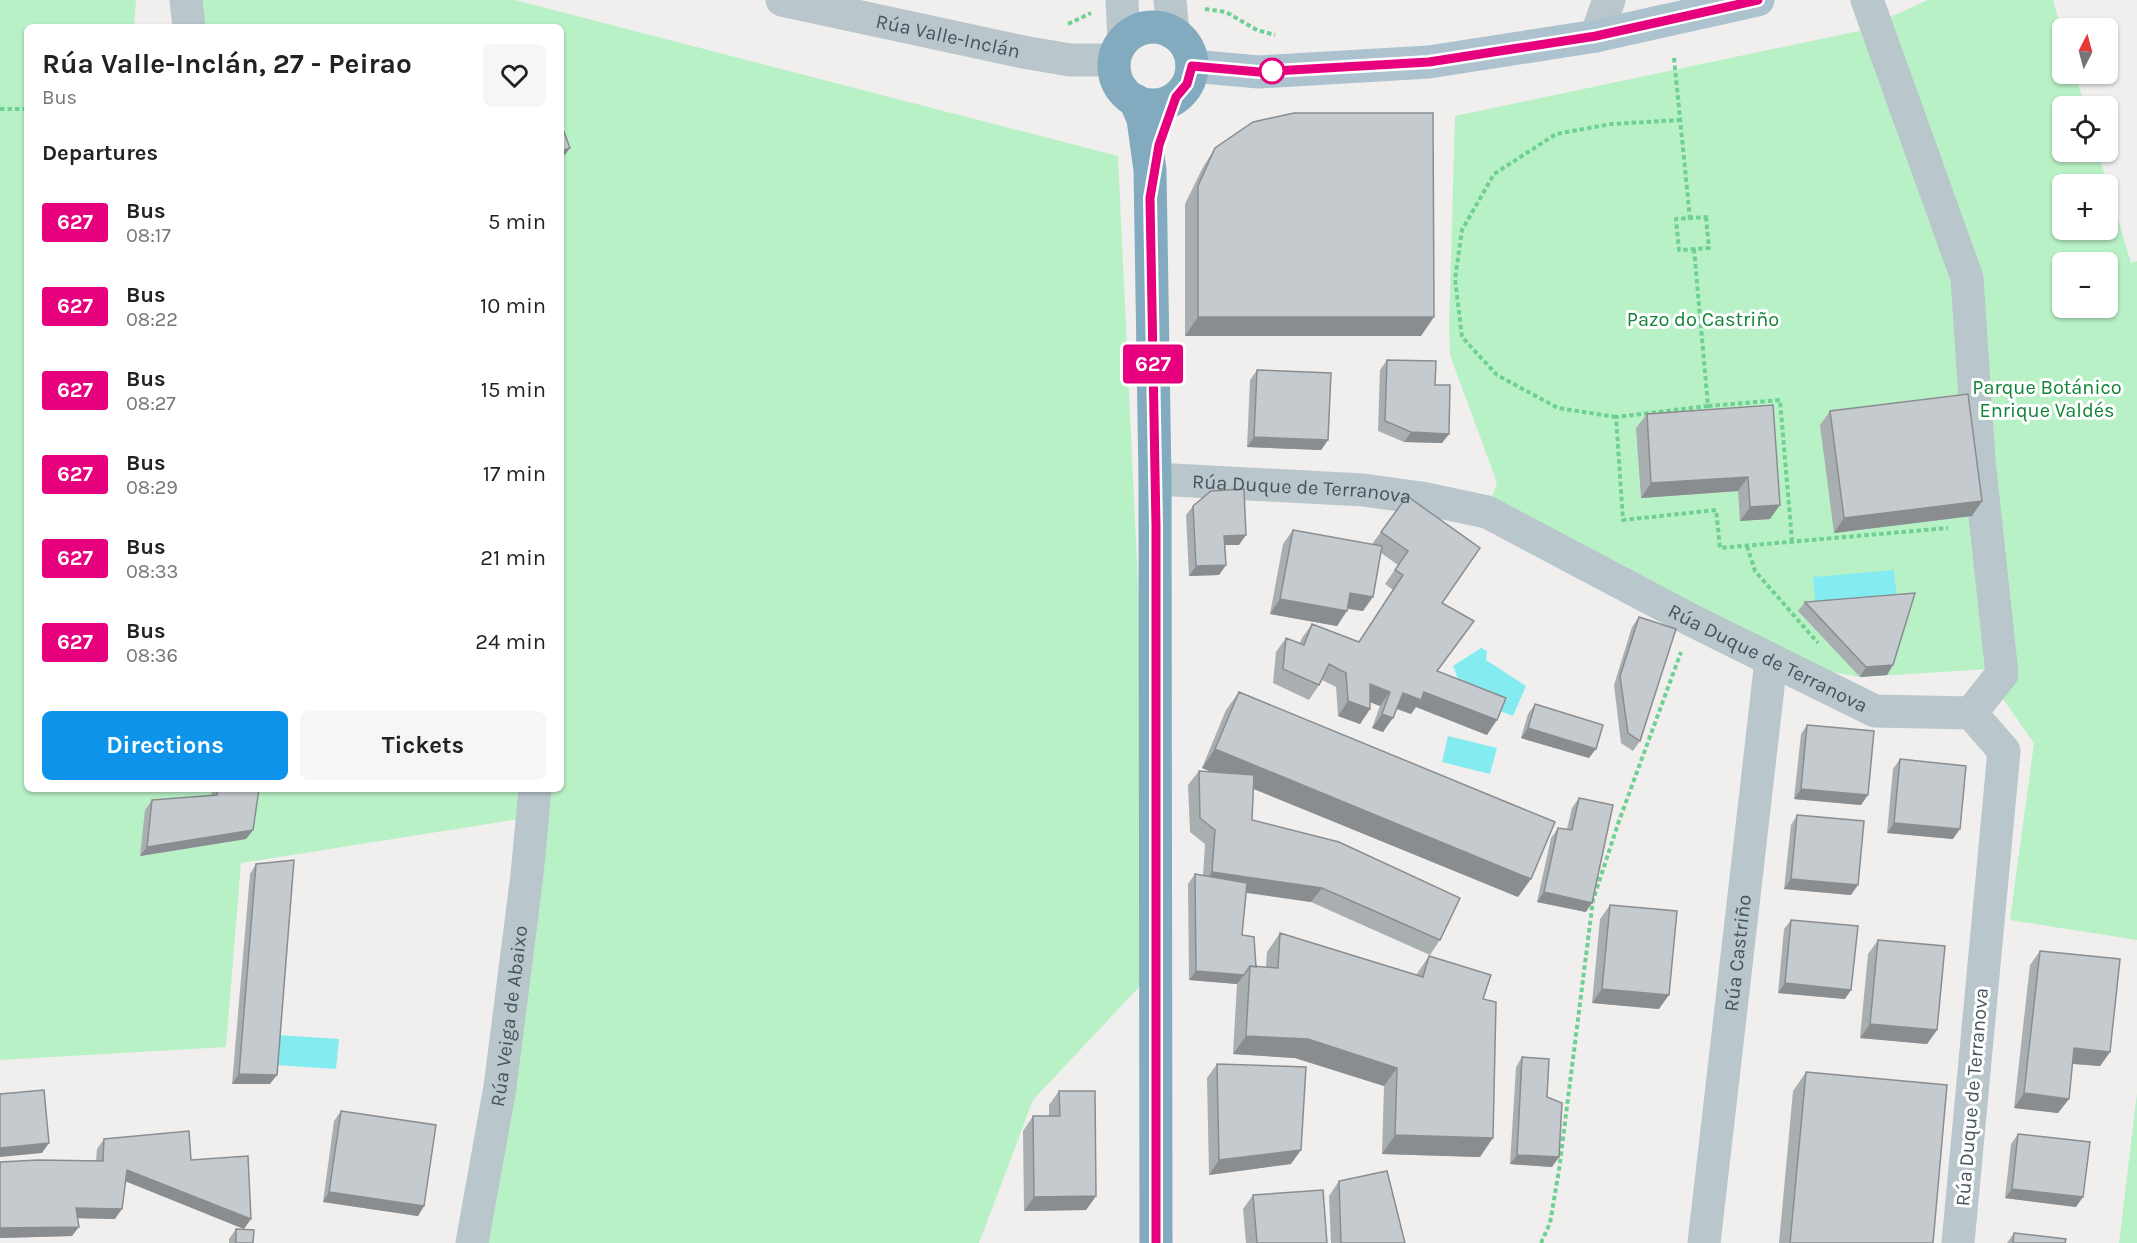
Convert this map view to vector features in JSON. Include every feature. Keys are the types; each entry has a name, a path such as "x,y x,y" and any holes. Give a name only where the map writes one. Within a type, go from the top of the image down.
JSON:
{"highway":[{"path":"1147,27 1161,27 1173,33 1190,53 1192,66 1187,84 1176,97 1166,103 1145,104 1135,100 1120,88 1116,79 1119,50 1135,31 1147,27"},
{"path":"1150,198 1159,145 1176,97"},
{"path":"1135,100 1143,119 1146,135 1150,198 1155,480 1156,1243"}],"main road":[{"path":"1192,66 1259,72 1429,62 1596,36 1758,0"}],"street":[{"path":"186,0 189,24"},
{"name":"Rúa Valle-Inclán","path":"782,0 1070,60 1119,50"},
{"path":"1119,50 1122,0"},
{"path":"1170,0 1173,33"},
{"path":"1596,36 1610,0"},
{"path":"1867,0 1967,278 1979,460 2002,674 1971,713"},
{"name":"Rúa Duque de Terranova","path":"1155,480 1363,490 1421,498 1487,512 1693,621 1875,711 1971,713 2004,751 1958,1243"},
{"name":"Rúa Castriño","path":"1704,1243 1771,661"},
{"name":"Rúa Veiga de Abaixo","path":"472,1243 500,1087 527,875 535,792"}],"path":[{"path":"1674,58 1690,219"},
{"path":"0,109 24,109"},
{"path":"1681,120 1611,124 1556,134 1494,174 1462,230 1455,279 1461,337 1497,375 1558,408 1616,417 1780,400 1792,541"},
{"path":"1706,217 1709,248 1694,249 1679,250 1676,219 1706,217"},
{"path":"1694,249 1708,406"},
{"path":"1616,417 1623,520 1716,510 1720,548 1948,528"},
{"path":"1747,546 1755,571 1818,643"},
{"path":"1541,1243 1550,1223 1559,1170 1593,900 1619,821 1693,621"}],"green space":[{"path":"0,0 136,0 134,24 24,24 24,792 564,792 564,24 189,24 186,0 515,0 1118,156 1156,969 1033,1100 979,1243 468,1243 532,817 241,863 226,1047 0,1060"},
{"name":"Pazo do Castriño","path":"1928,0 2053,0 2058,18 2052,18 2052,84 2078,84 2082,96 2052,96 2052,162 2101,162 2105,174 2052,174 2052,240 2118,240 2118,219 2131,263 2137,261 2137,940 2010,920 2034,743 1993,685 1991,669 1860,677 1771,661 1487,512 1497,483 1450,355 1455,116 1859,31"},
{"path":"2137,1093 2137,1243 2119,1243"}],"water":[{"path":"1894,570 1897,600 1816,608 1813,577"},
{"path":"1481,648 1487,651 1486,660 1526,686 1513,716 1465,697 1453,666"},
{"path":"1448,736 1497,748 1490,774 1442,762"},
{"path":"277,1035 339,1039 336,1069 275,1065"}],"building":[{"path":"1294,113 1433,113 1434,317 1198,317 1198,186 1215,148 1253,122"},
{"path":"564,132 570,148 564,150"},
{"path":"1387,360 1436,361 1435,385 1450,385 1449,434 1411,432 1385,421"},
{"path":"1257,370 1331,373 1328,440 1254,437"},
{"path":"1968,394 1982,501 1844,518 1830,411"},
{"path":"1773,405 1780,505 1750,507 1748,477 1651,483 1647,414"},
{"path":"1244,489 1246,535 1224,536 1226,565 1196,566 1193,506 1211,491"},
{"path":"1407,496 1480,548 1442,603 1474,621 1437,671 1506,698 1497,720 1424,692 1421,700 1403,693 1393,718 1382,714 1390,692 1370,684 1370,709 1348,701 1346,673 1329,664 1319,685 1283,669 1286,638 1304,645 1312,624 1359,642 1403,575 1395,570 1408,551 1381,532"},
{"path":"1293,530 1382,546 1373,597 1350,593 1347,611 1280,599"},
{"path":"1915,593 1893,665 1866,667 1805,602"},
{"path":"1639,617 1676,629 1640,741 1628,733 1620,676"},
{"path":"1239,692 1555,822 1531,879 1215,749"},
{"path":"1535,704 1603,725 1596,749 1528,728"},
{"path":"1807,725 1874,731 1868,795 1801,789"},
{"path":"1900,759 1966,766 1960,829 1894,823"},
{"path":"1199,771 1254,775 1252,820 1339,842 1460,898 1440,940 1322,888 1212,872 1215,830 1200,818"},
{"path":"218,792 259,792 253,830 147,847 152,800 217,795"},
{"path":"1579,798 1613,805 1592,903 1544,892 1558,828 1572,830"},
{"path":"1797,815 1864,821 1858,885 1791,879"},
{"path":"294,860 277,1075 239,1074 256,864"},
{"path":"1195,874 1247,883 1242,935 1254,937 1256,967 1250,966 1244,975 1196,971"},
{"path":"1610,905 1677,911 1669,995 1602,989"},
{"path":"1791,920 1858,926 1851,990 1785,983"},
{"path":"1280,933 1423,977 1429,956 1491,975 1483,999 1496,1002 1493,1138 1395,1135 1397,1068 1308,1039 1246,1036 1250,966 1278,968"},
{"path":"1878,940 1945,946 1937,1030 1870,1024"},
{"path":"2040,951 2120,959 2110,1052 2074,1048 2069,1099 2024,1093"},
{"path":"1522,1057 1549,1059 1547,1097 1562,1103 1559,1157 1517,1155"},
{"path":"1217,1064 1306,1067 1301,1150 1219,1160"},
{"path":"1806,1072 1947,1085 1933,1243 1790,1243"},
{"path":"44,1090 49,1143 0,1148 0,1094"},
{"path":"1059,1091 1095,1091 1096,1196 1034,1197 1033,1116 1060,1116"},
{"path":"341,1111 436,1125 424,1206 329,1192"},
{"path":"189,1131 191,1160 248,1156 251,1219 127,1170 122,1209 76,1208 79,1227 0,1228 0,1162 103,1161 104,1139"},
{"path":"2018,1134 2090,1142 2083,1197 2012,1189"},
{"path":"1387,1171 1405,1243 1341,1243 1339,1181"},
{"path":"1323,1190 1327,1243 1257,1243 1253,1195"},
{"path":"236,1229 254,1230 253,1243 236,1243"},
{"path":"2014,1233 2066,1239 2065,1243 2013,1243"}],"bus line":[{"name":"627","path":"1156,1243 1156,526 1150,198 1159,145 1176,97 1187,84 1192,66 1259,72 1429,62 1596,36 1758,0"}],"park label":[{"name":"Parque Botánico Enrique Valdés","path":"2047,398"}]}
